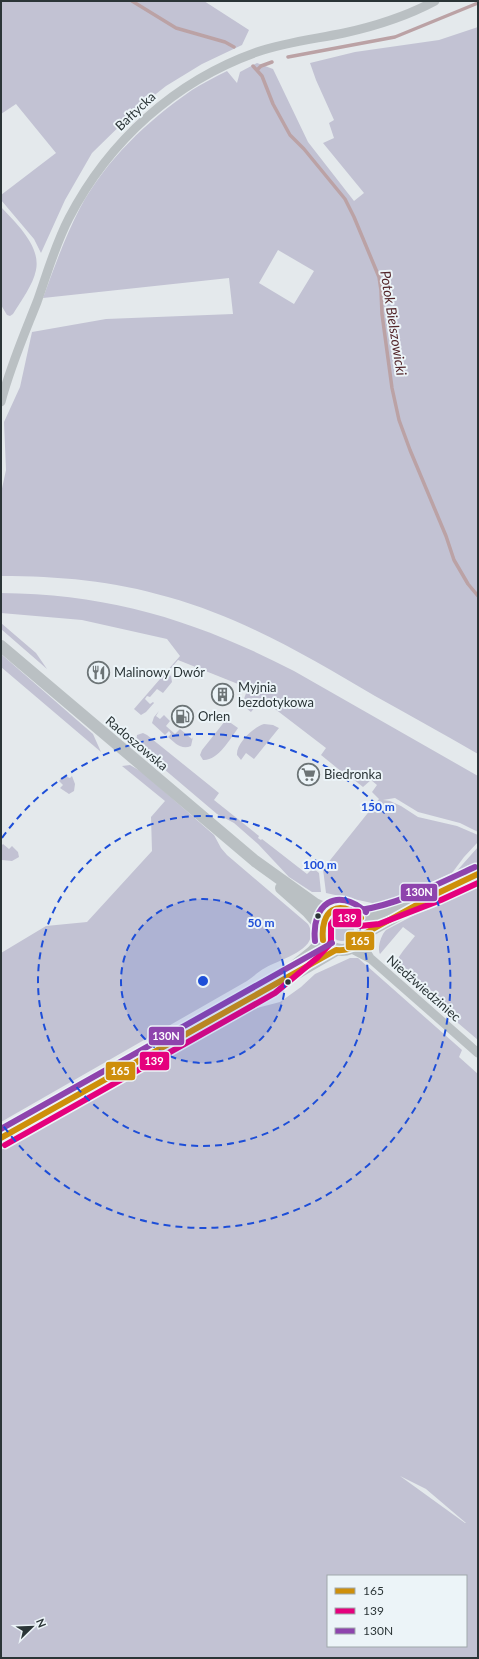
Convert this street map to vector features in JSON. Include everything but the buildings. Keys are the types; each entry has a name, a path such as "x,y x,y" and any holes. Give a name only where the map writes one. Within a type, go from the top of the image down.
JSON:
{"street":[{"name":"Bałtycka","path":"1,402 13,364 69,219 86,188 104,162 140,122 183,89 215,70 242,57 290,42 343,33 372,26 407,14 435,1"},
{"name":"Radoszowska","path":"1,646 255,861 315,904 331,911"},
{"name":"Radoszowska","path":"255,861 321,927"},
{"path":"361,918 377,916 438,893 478,874"},
{"path":"359,941 363,923 361,918 356,913 345,908 331,911 324,917 321,927 323,940 327,945 336,950 342,951 359,941 438,893"},
{"path":"270,986 312,952 323,940"},
{"name":"Niedźwiedziniec","path":"359,941 371,959 478,1053"},
{"path":"1,1138 336,950"}],"shaded area":[{"path":"1,1 204,1 249,30 242,45 202,64 166,86 137,109 92,153 65,200 41,253 34,239 1,200 1,195 56,153 16,104 1,114"},
{"path":"478,27 478,754 300,653 249,627 223,616 168,597 106,583 65,578 1,576 1,493 6,470 4,422 20,387 32,332 106,319 233,314 229,278 43,298 65,241 80,208 90,190 115,158 144,128 192,90 227,71 237,83 240,72 257,63 273,69 308,142 354,201 364,193 323,143 334,138 329,123 334,120 310,63 355,52 439,40","holes":["278,250 314,271 294,304 259,283"]},
{"path":"1,207 14,220 26,236 35,252 37,261 36,270 30,287 13,314 10,316 7,315 1,305"},
{"path":"1,593 80,599 116,605 152,614 223,638 294,671 478,776 478,832 460,823 418,812 395,798 383,800 390,801 401,806 418,817 457,826 478,835 478,842 452,873 381,905 326,893 323,869 379,799 372,792 377,785 371,780 363,787 343,771 342,772 321,755 326,748 262,699 251,712 247,709 244,704 244,699 248,688 178,660 167,673 171,676 172,682 163,693 157,689 150,697 147,696 145,699 150,704 153,702 154,703 141,715 134,709 180,656 167,639 82,620 1,613"},
{"path":"1,623 36,653 47,669 1,629"},
{"path":"1,654 93,734 101,752 1,667"},
{"path":"159,711 156,716 160,719 164,715 170,721 166,726 175,734 180,729 192,739 193,737 191,746 184,747 178,745 168,737 171,734 169,731 165,735 152,723 154,717"},
{"path":"225,721 228,721 238,728 219,753 214,757 203,760 200,755 202,750"},
{"path":"264,724 273,725 279,728 254,759 246,753 241,760 237,755 237,750 242,741 255,728"},
{"path":"143,733 219,793 214,800 259,836 258,838 261,840 262,839 307,874 313,868 319,873 321,892 312,892 289,877 258,844 234,823 217,814 138,747 136,744 137,735"},
{"path":"130,765 142,772 214,835 221,848 227,855 308,924 311,933 310,940 305,947 298,952 263,969 247,981 1,1122 1,953 46,926 87,922 152,851 151,817 165,801 122,766"},
{"path":"72,776 75,784 74,791 69,794 60,788 63,785 59,781 62,777 70,778"},
{"path":"3,844 9,849 12,846 18,852 19,857 12,861 2,860 1,846"},
{"path":"478,847 478,862 455,873"},
{"path":"478,886 478,1040 392,967 415,936 403,927 380,954 379,945 386,930 437,903"},
{"path":"342,917 350,921 354,929 350,937 342,941 334,937 330,929 334,921"},
{"path":"350,958 358,958 462,1050 459,1057 478,1074 478,1658 1,1658 1,1150 245,1011 280,1002 301,987 315,974","holes":["400,1476 426,1489 466,1523"]}],"waterway":[{"name":"Potok Bielszowicki","path":"132,1 176,28 225,42 234,47"},
{"name":"Potok Bielszowicki","path":"288,57 395,37 478,3"},
{"name":"Potok Bielszowicki","path":"257,70 261,66 272,62"},
{"name":"Potok Bielszowicki","path":"253,66 262,76 273,104 290,135 304,149 345,199 354,217 379,277 382,314 392,388 399,420 446,536 454,560 468,584 478,596"}],"transit line":[{"name":"130N","path":"360,910 403,898 475,867"},
{"name":"165","path":"1,1138 336,950 345,950 353,947 359,942 364,934 438,893 478,874"},
{"name":"139","path":"5,1145 275,993 317,958 329,945 331,941 331,924 336,917 344,916 360,926 379,924 441,900 478,883"},
{"name":"130N","path":"315,941 317,917 328,903 336,900 345,900 355,904 366,912"},
{"name":"165","path":"323,940 324,921 332,910 345,908 361,918"},
{"name":"130N","path":"1,1129 332,943"}],"place":[{"name":"Malinowy Dwór","path":"99,672"},
{"name":"Myjnia bezdotykowa","path":"223,694"},
{"name":"Orlen","path":"183,716"},
{"name":"Biedronka","path":"308,774"}]}
